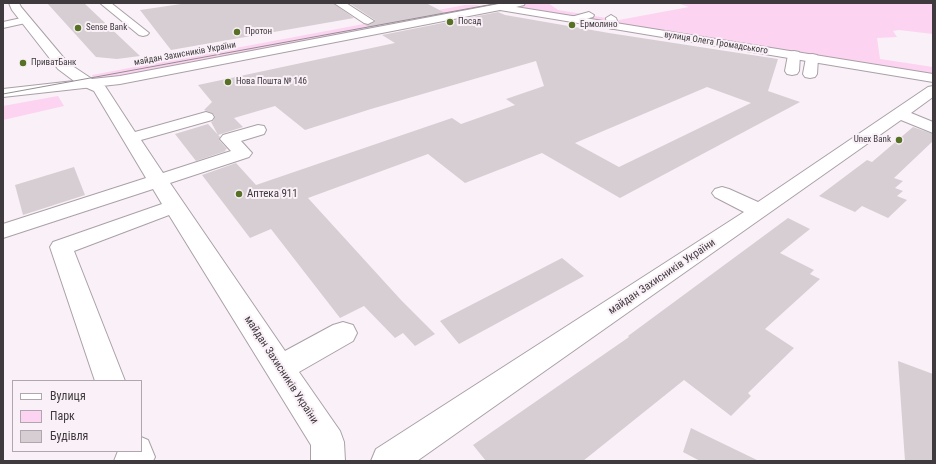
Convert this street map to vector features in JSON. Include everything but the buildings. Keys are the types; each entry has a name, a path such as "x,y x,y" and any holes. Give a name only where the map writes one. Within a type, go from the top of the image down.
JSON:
{"main road":[{"path":"105,3 143,33"},
{"path":"339,3 368,21"},
{"path":"314,30 462,3"},
{"name":"вулиця Олега Громадського","path":"472,3 575,20 612,22 794,56 933,78"},
{"name":"майдан Захисників України","path":"3,93 520,3"},
{"path":"12,7 26,20 63,66 74,74 89,78"},
{"path":"575,20 589,15"},
{"path":"3,25 26,20"},
{"path":"792,70 794,56"},
{"path":"810,74 812,58"},
{"name":"майдан Захисників України","path":"3,93 74,74"},
{"name":"майдан Захисників України","path":"89,78 100,89 328,442 328,461"},
{"name":"майдан Захисників України","path":"388,461 765,207 933,90"},
{"path":"900,114 933,128"},
{"path":"131,138 206,116"},
{"path":"3,231 243,153 229,140 258,130"},
{"path":"728,189 765,207"},
{"path":"110,380 61,247 175,206"},
{"path":"280,368 343,333"},
{"path":"131,461 138,457 136,452"}],"green space":[{"path":"528,3 548,3 558,10 619,20 689,7 677,3 933,3 933,34 899,30 893,31 897,37 877,38 880,59 933,67 933,75 520,7"},
{"path":"465,5 476,5 482,7 124,76 93,80 92,75"},
{"path":"58,96 64,106 3,120 3,106"}],"tram line":[{"path":"3,94 499,3"}],"place":[{"name":"Посад","path":"450,22"},
{"name":"Ермолино","path":"572,25"},
{"name":"Sense Bank","path":"78,28"},
{"name":"Протон","path":"237,32"},
{"name":"ПриватБанк","path":"23,63"},
{"name":"Нова Пошта № 146","path":"228,82"},
{"name":"Unex Bank","path":"899,140"},
{"name":"Аптека 911","path":"239,194"}]}
